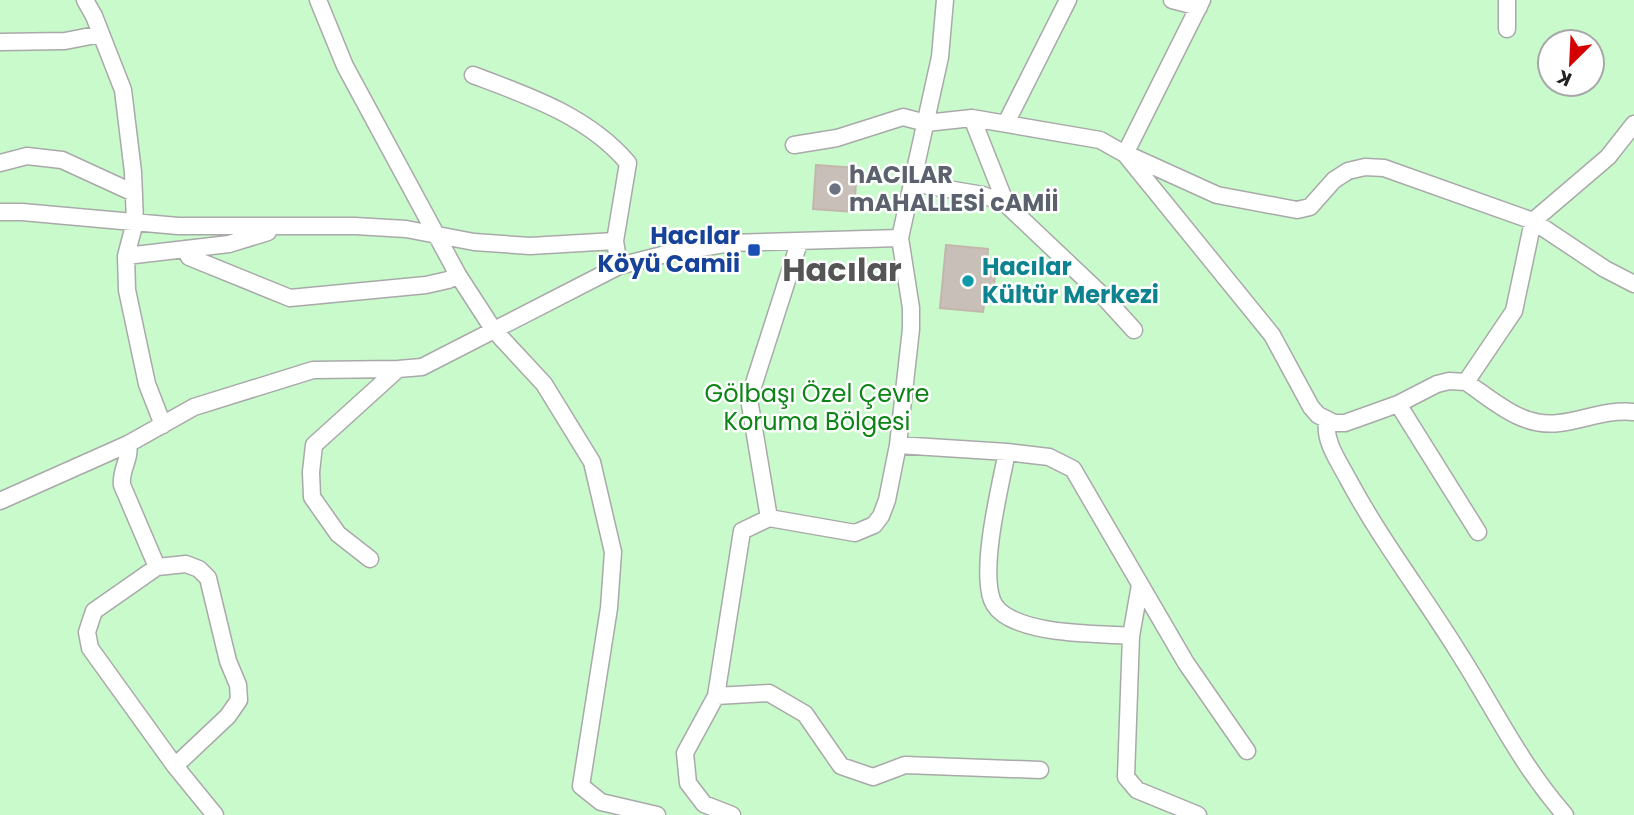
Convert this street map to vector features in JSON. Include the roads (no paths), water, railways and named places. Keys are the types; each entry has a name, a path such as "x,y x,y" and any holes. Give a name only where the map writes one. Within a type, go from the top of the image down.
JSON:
{"street":[{"path":"85,0 123,90 135,222 126,256 127,290 147,384 163,425"},
{"path":"318,0 345,66 458,275 493,329 544,384 592,463 613,552 610,608 580,786 601,802 657,815"},
{"path":"732,815 704,804 688,783 685,753 716,696 742,531 769,518 855,533 874,525 887,500 898,445 911,328 911,308 900,238 940,57 946,0"},
{"path":"1006,123 1068,0"},
{"path":"1125,153 1200,3 1172,0"},
{"path":"1507,0 1507,30"},
{"path":"0,42 65,41 101,34"},
{"path":"473,75 545,102 596,133 628,163 614,240 619,266"},
{"path":"794,145 836,138 903,117 926,123 972,118 1100,140 1217,195 1297,210 1310,206 1334,180 1348,171 1365,167 1384,168 1533,221 1605,270 1634,284"},
{"path":"972,118 1006,204"},
{"path":"1466,382 1514,311 1533,221 1608,158 1634,124"},
{"path":"1125,153 1272,335 1311,407 1327,420 1345,423 1398,404 1437,384 1449,381 1466,382 1519,418 1537,424 1559,423 1602,412 1634,412"},
{"path":"0,163 27,156 62,160 134,193"},
{"path":"912,183 983,195 1006,204 1104,297 1134,330"},
{"path":"0,212 177,226 355,226 435,233 474,242 530,246 614,240"},
{"path":"126,256 229,244 280,228"},
{"path":"0,501 128,444 194,407 313,370 398,369 422,366 619,266 670,253 731,243 900,238"},
{"path":"769,518 749,399 799,243"},
{"path":"185,249 189,257 290,298 426,285 447,281 458,275"},
{"path":"370,559 338,534 312,497 314,445 398,369"},
{"path":"1398,404 1478,532"},
{"path":"1327,420 1325,431 1331,447 1371,522 1458,651 1542,788 1565,815"},
{"path":"128,444 130,454 122,475 122,485 158,567"},
{"path":"898,445 1049,457 1073,469 1186,663 1247,751"},
{"path":"1007,452 993,524 989,585 998,610 1024,624 1048,629 1131,636"},
{"path":"175,766 233,711 239,700 238,685 228,661 208,579 199,569 187,564 158,567 98,606 88,624 88,640 90,648 175,766 215,815"},
{"path":"1140,585 1131,636 1126,777 1137,790 1198,815"},
{"path":"716,696 769,693 805,714 841,766 873,777 905,765 1040,770"}],"place":[{"name":"hACILAR mAHALLESİ cAMİİ","path":"835,189"},
{"name":"Hacılar Köyü Camii","path":"754,250"},
{"name":"Hacılar Kültür Merkezi","path":"968,281"}],"district":[{"name":"Hacılar","path":"842,270"}],"park label":[{"name":"Gölbaşı Özel Çevre Koruma Bölgesi","path":"817,408"}]}
